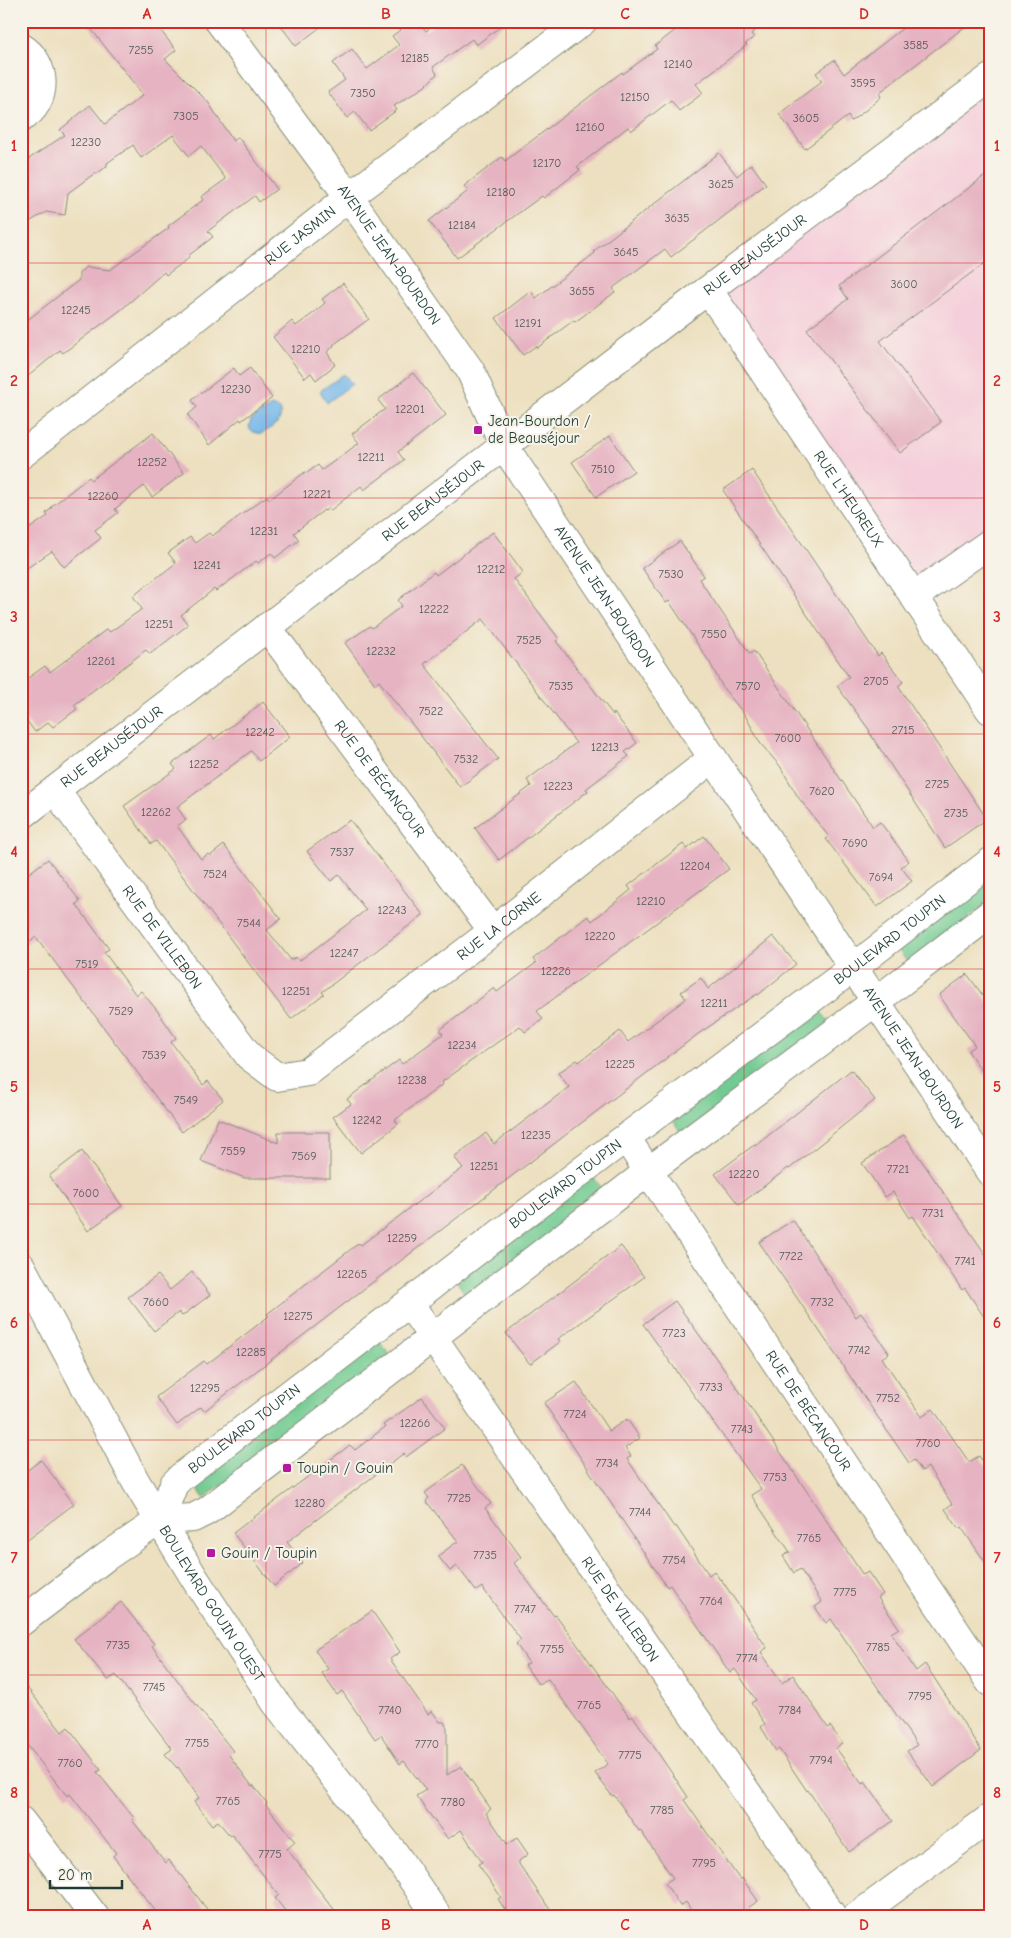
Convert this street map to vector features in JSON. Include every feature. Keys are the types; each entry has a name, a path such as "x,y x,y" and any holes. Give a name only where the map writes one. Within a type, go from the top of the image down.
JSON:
{"street":[{"name":"AVENUE JEAN-BOURDON","path":"220,21 349,197 470,370 504,446 990,1172"},
{"name":"RUE JASMIN","path":"21,455 349,197 583,21"},
{"path":"21,48 33,57 40,68 42,81 41,94 35,106 21,118"},
{"name":"RUE BEAUSÉJOUR","path":"21,816 708,290 990,78"},
{"name":"RUE L'HEUREUX","path":"708,290 990,710"},
{"path":"915,596 990,543"},
{"name":"RUE DE BÉCANCOUR","path":"267,627 493,931"},
{"name":"RUE LA CORNE","path":"278,1077 308,1072 493,931 713,758"},
{"name":"RUE DE VILLEBON","path":"55,790 249,1056 278,1077"},
{"name":"BOULEVARD TOUPIN","path":"160,1520 174,1484 181,1477 990,862"},
{"path":"21,1622 106,1557 160,1520 193,1518 208,1511 649,1171 990,914"},
{"name":"RUE DE BÉCANCOUR","path":"626,1138 990,1682"},
{"name":"BOULEVARD GOUIN OUEST","path":"21,1266 136,1482 276,1703 395,1854 438,1917"},
{"name":"RUE DE VILLEBON","path":"409,1303 833,1917"},
{"path":"856,1917 990,1818"},
{"path":"21,1820 95,1917"}],"shaded area":[{"path":"990,78 990,543 915,596 708,290"}],"green space":[{"path":"990,874 990,901 909,964 895,946"},
{"path":"816,1006 830,1023 682,1134 670,1116"},
{"path":"592,1175 605,1193 468,1298 455,1279"},
{"path":"377,1339 391,1356 204,1498 191,1479"}],"water":[{"path":"344,374 352,384 327,403 320,391"},
{"path":"271,406 280,409 281,414 278,421 261,434 251,431 249,427 251,420"}],"building":[{"path":"85,21 153,21 176,50 165,59 208,102 233,141 238,137 277,189 259,202 255,196 208,231 213,237 188,256 189,258 166,275 164,272 122,309 63,353 60,350 21,382 21,325 79,280 79,273 86,267 110,270 169,228 168,226 203,200 201,197 226,179 201,146 189,156 173,135 141,158 133,145 107,163 107,166 98,173 95,173 68,193 65,215 46,212 21,227 21,164 65,135 60,130 90,105 105,124 143,95"},
{"path":"277,21 328,21 296,46"},
{"path":"412,21 418,21 426,31 440,21 508,21 476,45 472,39 433,67 437,74 424,87 394,106 397,110 369,130 355,112 347,118 328,92 345,80 333,63 352,49 367,69 399,45 392,36"},
{"path":"687,21 767,21 751,34 754,37 745,44 747,45 696,84 703,93 679,111 671,100 631,131 628,127 577,167 580,170 544,198 542,196 457,258 429,221 468,191 464,186 502,157 505,161 622,72 623,74 657,49 655,46"},
{"path":"912,21 972,21 879,93 881,97 866,110 851,121 848,116 805,149 779,114 822,81 816,73 834,60 844,74"},
{"path":"719,153 737,176 751,164 766,184 671,257 665,249 613,288 615,292 575,322 574,320 537,348 536,346 523,355 496,318 531,291 536,298"},
{"path":"990,172 990,259 880,341 941,422 900,453 807,329 848,299 839,286"},
{"path":"343,283 369,319 333,345 327,352 335,365 316,380 311,373 305,378 273,337 292,321 296,326 311,315 325,303 322,299"},
{"path":"234,368 239,376 250,368 272,398 241,421 240,419 209,445 188,415 197,407 192,400"},
{"path":"413,373 446,415 398,452 404,460 364,490 361,486 331,510 329,508 324,510 294,533 299,540 275,558 271,553 258,563 256,561 216,591 214,589 181,615 188,625 150,654 146,650 74,705 77,709 53,727 48,722 35,732 21,713 21,683 45,666 50,672 107,629 110,632 142,609 133,596 176,563 168,553 190,537 195,543 209,533 212,536 267,496 269,500 305,472 307,473 318,465 322,470 359,443 352,434 385,409 378,400"},
{"path":"153,433 184,473 152,497 144,486 115,509 118,513 95,530 101,538 64,567 52,551 21,572 21,534 48,516 46,513 51,507 89,477 91,480"},
{"path":"610,436 634,471 596,497 572,462"},
{"path":"752,470 878,656 881,653 903,682 898,686 987,819 945,848 870,731 837,686 849,677 723,490"},
{"path":"493,532 523,572 514,579 559,639 556,641 637,743 625,752 629,756 586,789 588,791 499,860 475,828 531,786 527,780 576,743 483,619 424,664 498,759 460,787 379,681 375,684 345,643 370,626 372,628 402,606 398,600 434,572 436,575"},
{"path":"680,541 704,576 699,579 750,654 754,651 873,827 880,822 909,861 901,867 912,881 877,907 826,839 829,837 798,797 780,766 760,743 745,715 723,688 710,663 669,601 666,603 642,568"},
{"path":"263,702 290,737 259,761 251,751 177,807 186,820 177,826 201,859 208,854 210,856 224,845 281,919 267,930 291,960 296,957 299,961 366,910 339,875 331,881 307,851 350,820 423,915 322,992 324,994 291,1019 156,841 151,844 124,806 176,769 172,764 211,735 214,739"},
{"path":"704,836 729,869 537,1011 543,1019 525,1032 520,1026 442,1082 443,1084 395,1120 398,1124 361,1153 333,1117 351,1104 347,1099 399,1060 402,1064 443,1034 440,1030 494,988 497,992 536,963 533,959 588,916 592,921 631,890 628,886 683,844 687,849"},
{"path":"48,859 80,901 76,904 109,949 104,952 136,995 141,991 156,1009 176,1038 171,1042 203,1085 208,1081 223,1100 182,1132 36,937 21,948 21,879"},
{"path":"773,936 796,964 758,995 698,1034 204,1411 201,1407 177,1425 156,1397 204,1361 207,1364 269,1316 267,1314 359,1243 361,1245 463,1168 454,1157 486,1133 494,1144 569,1087 558,1073 577,1060 579,1062 620,1031 628,1042 686,999 681,992 701,978 708,989"},
{"path":"967,974 990,1005 990,1083 968,1051 975,1046 939,995"},
{"path":"851,1070 875,1100 789,1169 739,1205 715,1174 755,1146"},
{"path":"218,1119 278,1143 278,1132 330,1132 330,1178 245,1178 201,1161"},
{"path":"904,1135 990,1261 990,1326 965,1288 962,1290 913,1216 910,1218 893,1192 885,1197 862,1163"},
{"path":"82,1151 122,1206 88,1231 49,1176"},
{"path":"793,1220 856,1317 861,1313 889,1353 882,1358 922,1417 933,1409 969,1462 979,1456 990,1471 990,1569 961,1527 959,1529 945,1509 952,1504 928,1467 922,1471 914,1460 909,1463 759,1242"},
{"path":"621,1246 644,1277 558,1339 560,1342 530,1364 506,1333"},
{"path":"192,1272 210,1295 182,1316 179,1312 154,1331 128,1297 158,1275 170,1290"},
{"path":"675,1301 738,1389 863,1575 868,1572 883,1594 878,1598 899,1628 891,1633 916,1671 925,1664 981,1750 933,1787 907,1751 917,1745 831,1619 826,1623 815,1607 822,1602 800,1569 794,1573 783,1556 790,1552 751,1495 761,1489 643,1324"},
{"path":"576,1382 609,1431 627,1419 640,1438 625,1448 631,1456 627,1459 709,1575 714,1571 721,1579 767,1648 761,1652 782,1683 793,1675 828,1728 830,1726 842,1743 836,1748 862,1784 865,1782 893,1821 849,1852 808,1790 779,1749 776,1751 761,1727 765,1724 751,1703 756,1700 735,1669 730,1673 670,1585 667,1587 544,1403"},
{"path":"422,1397 445,1428 406,1457 404,1453 287,1542 303,1563 274,1586 233,1533 350,1445 355,1450 385,1427 383,1425"},
{"path":"41,1460 74,1504 21,1544 21,1475"},
{"path":"462,1465 491,1504 485,1508 521,1557 514,1563 554,1616 556,1615 630,1718 633,1716 688,1797 684,1800 740,1880 742,1878 758,1901 748,1908 754,1917 695,1917 686,1902 680,1906 665,1883 673,1878 614,1795 612,1796 595,1773 608,1764 548,1679 538,1684 525,1665 529,1663 516,1644 521,1640 482,1587 476,1591 457,1566 450,1571 438,1556 458,1541 426,1501 429,1498 425,1493"},
{"path":"121,1602 154,1644 152,1646 190,1697 233,1751 229,1755 295,1842 287,1849 340,1917 290,1917 275,1898 279,1895 232,1835 230,1836 218,1821 212,1825 194,1802 199,1798 178,1767 165,1754 172,1749 116,1675 108,1680 74,1639"},
{"path":"372,1611 400,1652 390,1659 428,1714 432,1711 440,1722 444,1722 447,1728 447,1775 461,1766 491,1809 486,1813 507,1844 517,1838 528,1854 519,1861 519,1864 555,1917 510,1917 498,1899 501,1897 478,1864 482,1862 461,1830 448,1839 416,1796 426,1790 404,1761 400,1764 381,1735 375,1739 342,1691 337,1695 322,1673 328,1669 315,1650"},
{"path":"21,1680 62,1732 68,1727 101,1770 97,1772 134,1818 132,1820 166,1863 169,1860 213,1917 160,1917 113,1856 116,1853 70,1794 67,1796 21,1737"}],"place":[{"name":"Jean-Bourdon / de Beauséjour","path":"478,430"},
{"name":"Toupin / Gouin","path":"287,1468"},
{"name":"Gouin / Toupin","path":"211,1553"}]}
